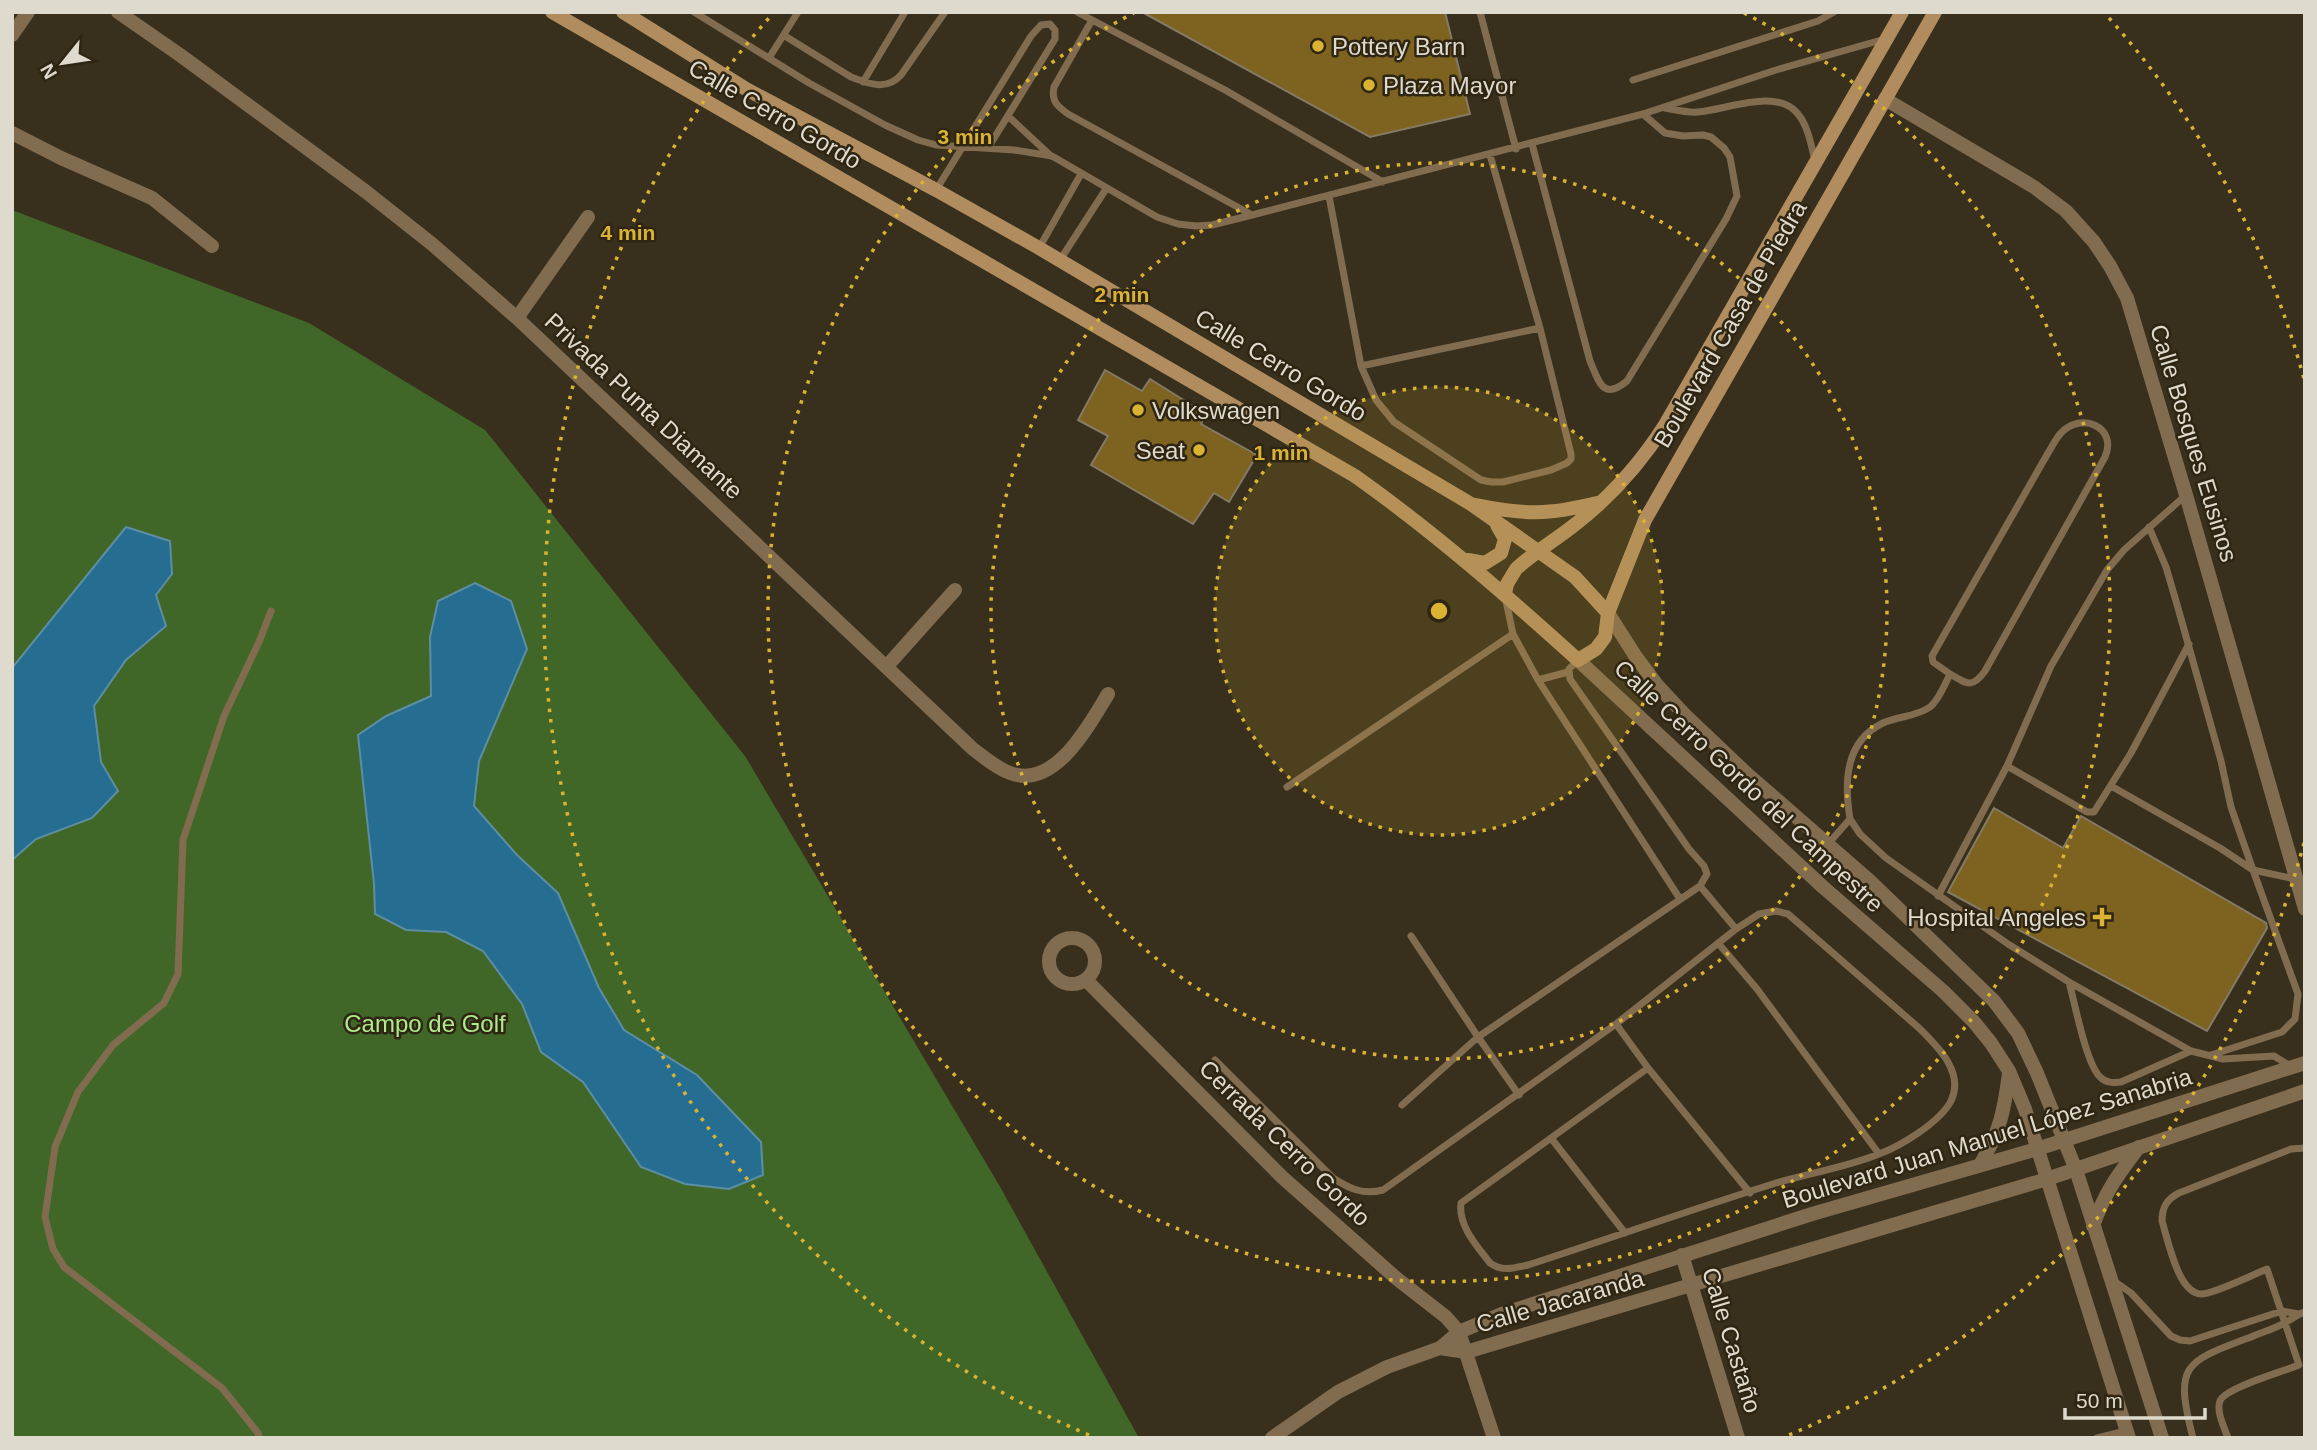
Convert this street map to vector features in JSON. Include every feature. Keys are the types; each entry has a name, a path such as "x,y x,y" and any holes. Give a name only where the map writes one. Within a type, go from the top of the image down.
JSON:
{"main road":[{"name":"Calle Cerro Gordo","path":"552,12 1355,476 1392,502 1504,594"},
{"name":"Calle Cerro Gordo","path":"623,12 746,89 936,190 1038,248 1471,504 1576,577 1608,613"},
{"name":"Boulevard Casa de Piedra","path":"1504,594 1516,569 1602,502 1627,478 1647,453 1902,12"},
{"name":"Boulevard Casa de Piedra","path":"1578,660 1601,643 1607,631 1608,613 1644,520 1935,12"},
{"path":"1471,504 1514,513 1530,513 1565,511 1602,502"},
{"path":"1460,556 1480,564 1491,561 1501,553 1505,540 1494,520"},
{"name":"Calle Cerro Gordo del Campestre","path":"1504,594 1578,660"}],"street":[{"name":"Privada Punta Diamante","path":"118,12 365,191 432,244 517,318 993,765 1012,774 1028,776 1044,772 1057,764 1084,733 1108,694"},
{"path":"12,35 20,20"},
{"name":"Calle Bosques Eusinos","path":"1885,99 2034,187 2066,211 2094,242 2110,265 2127,298 2305,909"},
{"path":"12,132 61,158 152,198 212,247"},
{"path":"517,318 588,216"},
{"path":"887,666 956,590"},
{"name":"Calle Cerro Gordo del Campestre","path":"1608,613 1657,685 1684,714 1746,773 1871,882 1994,1001 2018,1033 2076,1170 2162,1438"},
{"name":"Calle Cerro Gordo del Campestre","path":"1578,660 1823,887 1943,991 1991,1043 2009,1071 2025,1109 2128,1434"},
{"name":"Cerrada Cerro Gordo","path":"1086,980 1282,1177 1459,1332"},
{"name":"Boulevard Juan Manuel López Sanabria","path":"1682,1255 2037,1149 2299,1065"},
{"path":"1980,1165 2002,1122 2009,1071"},
{"path":"1692,1286 2076,1170 2305,1091"},
{"path":"2093,1226 2104,1196 2138,1147"},
{"name":"Calle Jacaranda","path":"1272,1438 1338,1392 1387,1367 1440,1348 1459,1332 1554,1296 1682,1255"},
{"name":"Calle Castaño","path":"1682,1255 1738,1438"},
{"name":"Calle Jacaranda","path":"1440,1348 1466,1352 1692,1286"},
{"path":"1459,1332 1494,1438"}],"lane":[{"path":"694,12 769,58 918,140 964,148 988,148 1052,156"},
{"path":"769,58 799,12"},
{"path":"863,82 905,12"},
{"path":"785,36 863,82 880,86 895,82 945,12"},
{"path":"1077,12 1225,90 1383,182"},
{"path":"1480,12 1516,149"},
{"path":"1633,80 1818,21 1834,12"},
{"path":"1092,20 1054,87 1052,95 1055,103 1068,114 1252,215"},
{"path":"936,190 1031,36 1041,25 1049,24 1055,30 1055,39 988,148"},
{"path":"1007,117 1052,156 1157,217 1178,224 1212,225 1516,149 1643,114 1776,69 1886,38"},
{"path":"1665,107 1699,112 1766,101 1779,102 1798,113 1816,162"},
{"path":"1532,144 1590,361 1604,388 1617,389 1627,381 1727,219 1737,195 1730,157 1718,142 1703,135 1665,133 1643,114"},
{"path":"1329,196 1361,366 1376,400 1394,422 1481,480 1503,482 1560,467 1570,459 1570,443 1541,328 1490,155"},
{"path":"1038,248 1081,174"},
{"path":"1060,261 1106,189"},
{"path":"1361,366 1541,328"},
{"path":"2088,422 2098,426 2106,437 2109,448 2105,457 1985,671 1979,680 1971,684 1966,684 1950,674 1933,662 1932,656 2048,453 2061,432 2075,424 2088,422"},
{"path":"1938,896 2007,766 2051,666 2106,570 2186,495"},
{"path":"2149,527 2166,568 2189,644 2231,807 2298,995 2295,1019 2287,1029 2268,1038 2207,1057"},
{"path":"1504,594 1513,634 1538,680 1680,899"},
{"path":"259,1438 258,1433 222,1388 64,1267 53,1249 45,1217 55,1147 78,1092 113,1045 164,1003 178,975 183,840 224,716 271,611"},
{"path":"1287,787 1513,634"},
{"path":"2007,766 2087,812 2094,812 2189,644"},
{"path":"1538,680 1568,672 1578,660"},
{"path":"1402,1105 1478,1037 1700,886 1706,878 1704,866 1689,849 1576,689 1568,672"},
{"path":"1950,674 1934,704 1929,708 1884,723 1866,734 1858,743 1850,760 1846,779 1850,819 1860,834 1938,896 2008,944 2191,1051 2207,1057 2234,1059 2256,1055 2274,1056 2299,1065"},
{"path":"2111,786 2220,848 2253,870 2295,879"},
{"path":"1828,844 1850,819"},
{"path":"1700,886 1736,929"},
{"path":"1216,1060 1333,1178 1349,1189 1371,1193 1383,1190 1519,1095 1736,929 1759,914 1776,911 1788,914 1919,1028 1950,1066 1954,1075 1954,1090 1950,1102 1920,1132 1879,1154 1508,1270 1496,1268 1464,1226 1460,1213 1461,1203 1648,1068"},
{"path":"1411,936 1519,1095"},
{"path":"1718,943 1756,989 1879,1154"},
{"path":"2069,982 2089,1055 2101,1079 2111,1083 2121,1082 2191,1051"},
{"path":"1615,1024 1750,1193"},
{"path":"1550,1138 1625,1233"},
{"path":"2228,1438 2220,1413 2219,1402 2223,1395 2299,1365 2267,1269 2204,1294 2191,1292 2180,1275 2162,1221 2162,1213 2169,1198 2179,1193 2291,1149 2305,1148"},
{"path":"2112,1279 2131,1293 2171,1336 2180,1340 2201,1339 2282,1311 2302,1313"},
{"path":"2193,1438 2183,1394 2192,1364 2205,1354 2285,1323 2302,1313"},
{"path":"2097,1438 2128,1434"}],"green space":[{"name":"Campo de Golf","path":"12,210 309,323 485,430 745,756 999,1185 1139,1438 12,1438"}],"water":[{"path":"126,527 170,541 172,574 156,595 166,626 126,660 94,706 101,762 118,791 92,818 36,839 12,860 12,668"},
{"path":"475,583 511,601 527,649 479,761 474,806 517,855 558,893 599,988 624,1030 697,1075 761,1142 763,1175 729,1189 685,1184 641,1167 583,1082 541,1052 522,1004 483,951 446,932 406,930 375,914 358,735 386,716 431,696 430,637 438,601"}],"building":[{"name":"Plaza Mayor","path":"1142,12 1445,12 1470,114 1370,137"},
{"path":"1105,370 1142,391 1150,379 1206,414 1201,424 1257,455 1229,502 1214,493 1193,524 1091,465 1108,436 1078,420"},
{"path":"1994,808 2063,848 2081,816 2266,923 2267,928 2207,1031 1948,892"}],"place":[{"name":"Pottery Barn","path":"1318,46"},
{"name":"Plaza Mayor","path":"1369,85"},
{"name":"Volkswagen","path":"1138,410"},
{"name":"Seat","path":"1199,450"},
{"name":"Hospital Angeles","path":"2102,917"}]}
